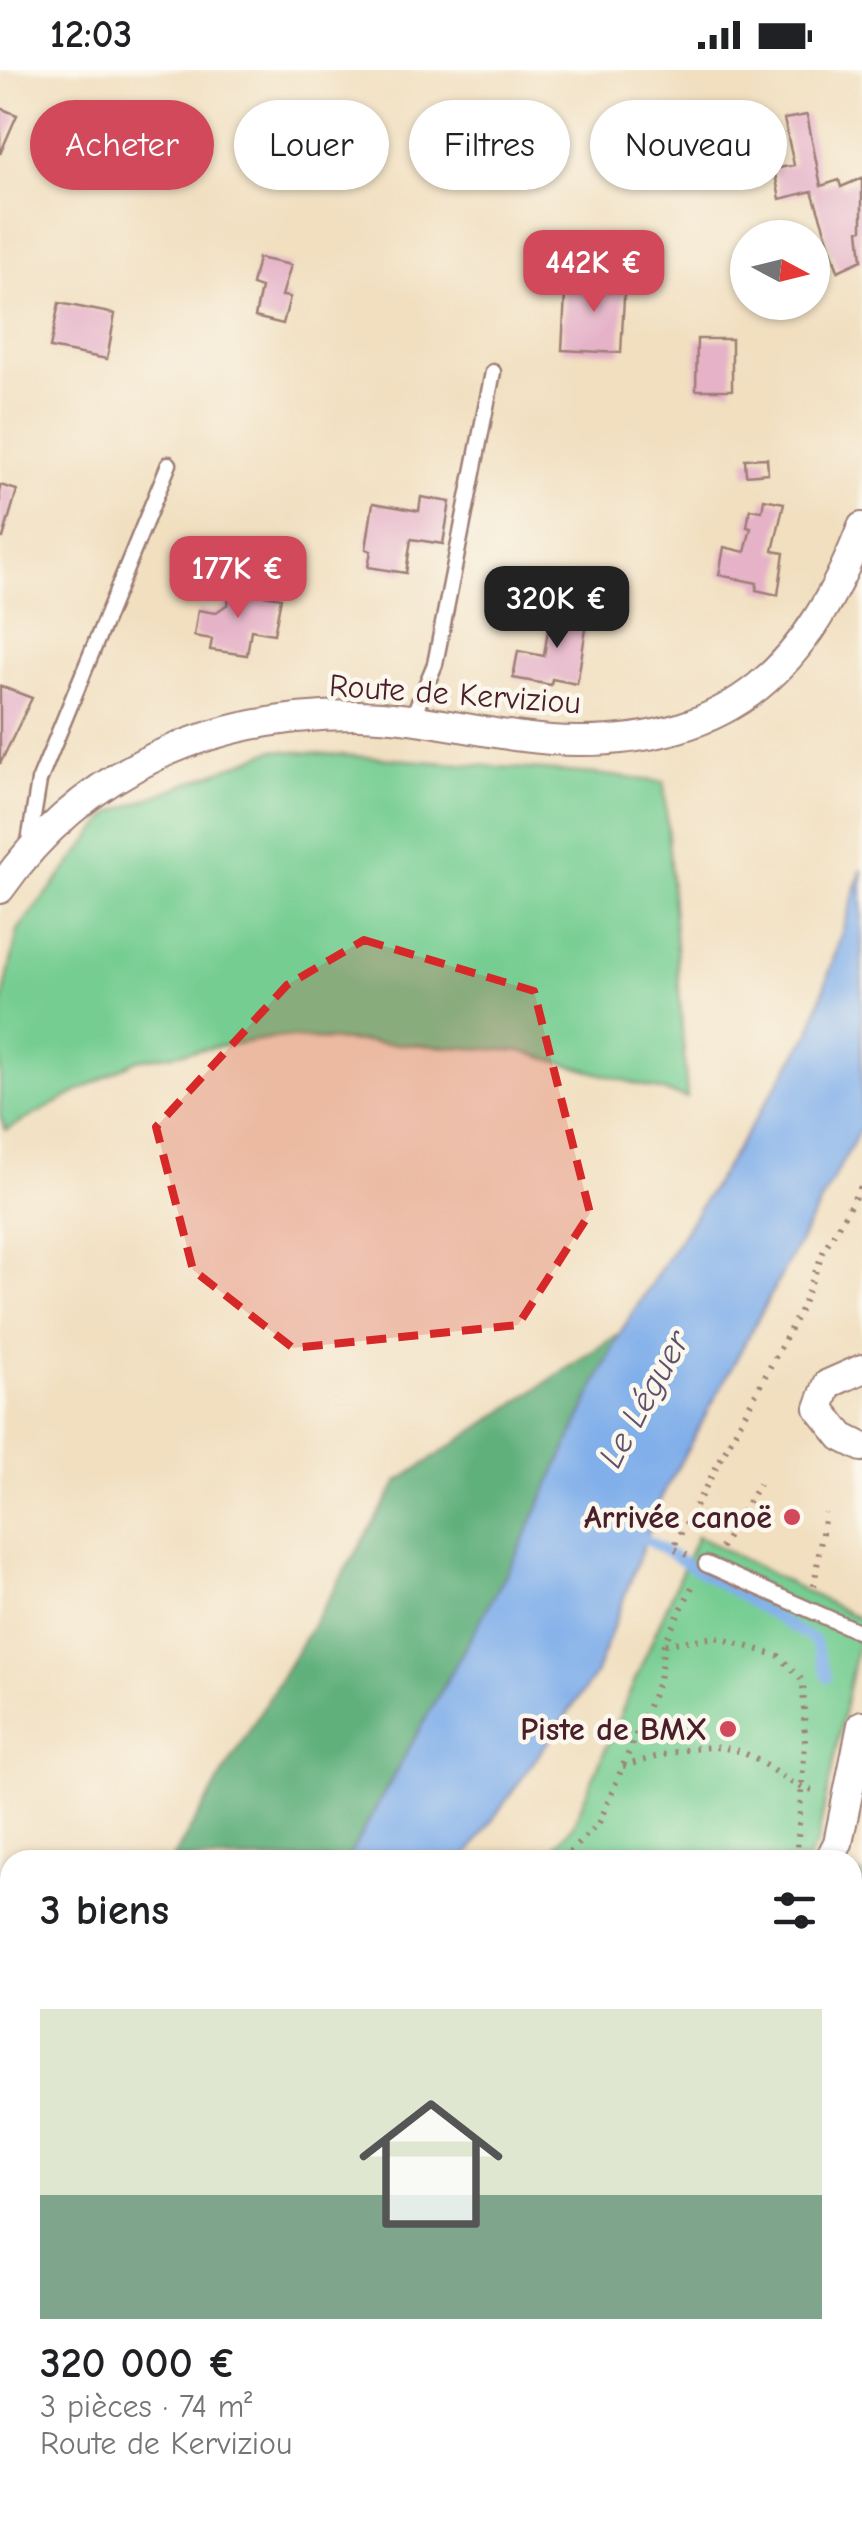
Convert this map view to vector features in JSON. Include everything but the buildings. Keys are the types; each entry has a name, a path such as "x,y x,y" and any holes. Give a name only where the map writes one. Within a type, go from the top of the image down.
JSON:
{"street":[{"name":"Route de Kerviziou","path":"0,889 28,848 107,784 155,754 241,725 361,715 576,742 650,736 701,722 728,709 758,685 803,640 841,580 862,527"},
{"path":"862,1369 828,1384 818,1408 842,1437 862,1447"},
{"path":"834,1850 862,1725"}],"lane":[{"path":"411,721 435,664 493,372"},
{"path":"28,848 39,780 169,464"},
{"path":"702,1570 862,1633"}],"path":[{"path":"702,1570 673,1548 800,1311 824,1250 862,1186"},
{"path":"572,1850 600,1823 659,1680 664,1644 702,1570 725,1543 759,1484"},
{"path":"810,1611 825,1514"},
{"path":"664,1644 716,1636 779,1656 804,1682 797,1850"},
{"path":"623,1766 700,1748 744,1752 802,1789"}],"highlighted area":[{"path":"364,940 534,991 590,1213 518,1325 293,1348 193,1270 156,1127 287,985"}],"green space":[{"path":"274,750 664,782 687,1098 520,1051 278,1037 137,1060 6,1130 0,1116 0,1013 18,930 111,813"},
{"path":"620,1333 516,1556 353,1850 178,1850 398,1482"},
{"name":"Piste de BMX","path":"697,1536 862,1620 813,1850 552,1850 572,1827"}],"water":[{"name":"Le Léguer","path":"862,869 862,1126 662,1496 595,1675 471,1850 353,1850 516,1556 620,1333 810,1033"}],"waterway":[{"path":"635,1533 815,1641 827,1678"}],"place":[{"name":"Arrivée canoë","path":"792,1517"},
{"name":"Piste de BMX","path":"728,1729"}]}
